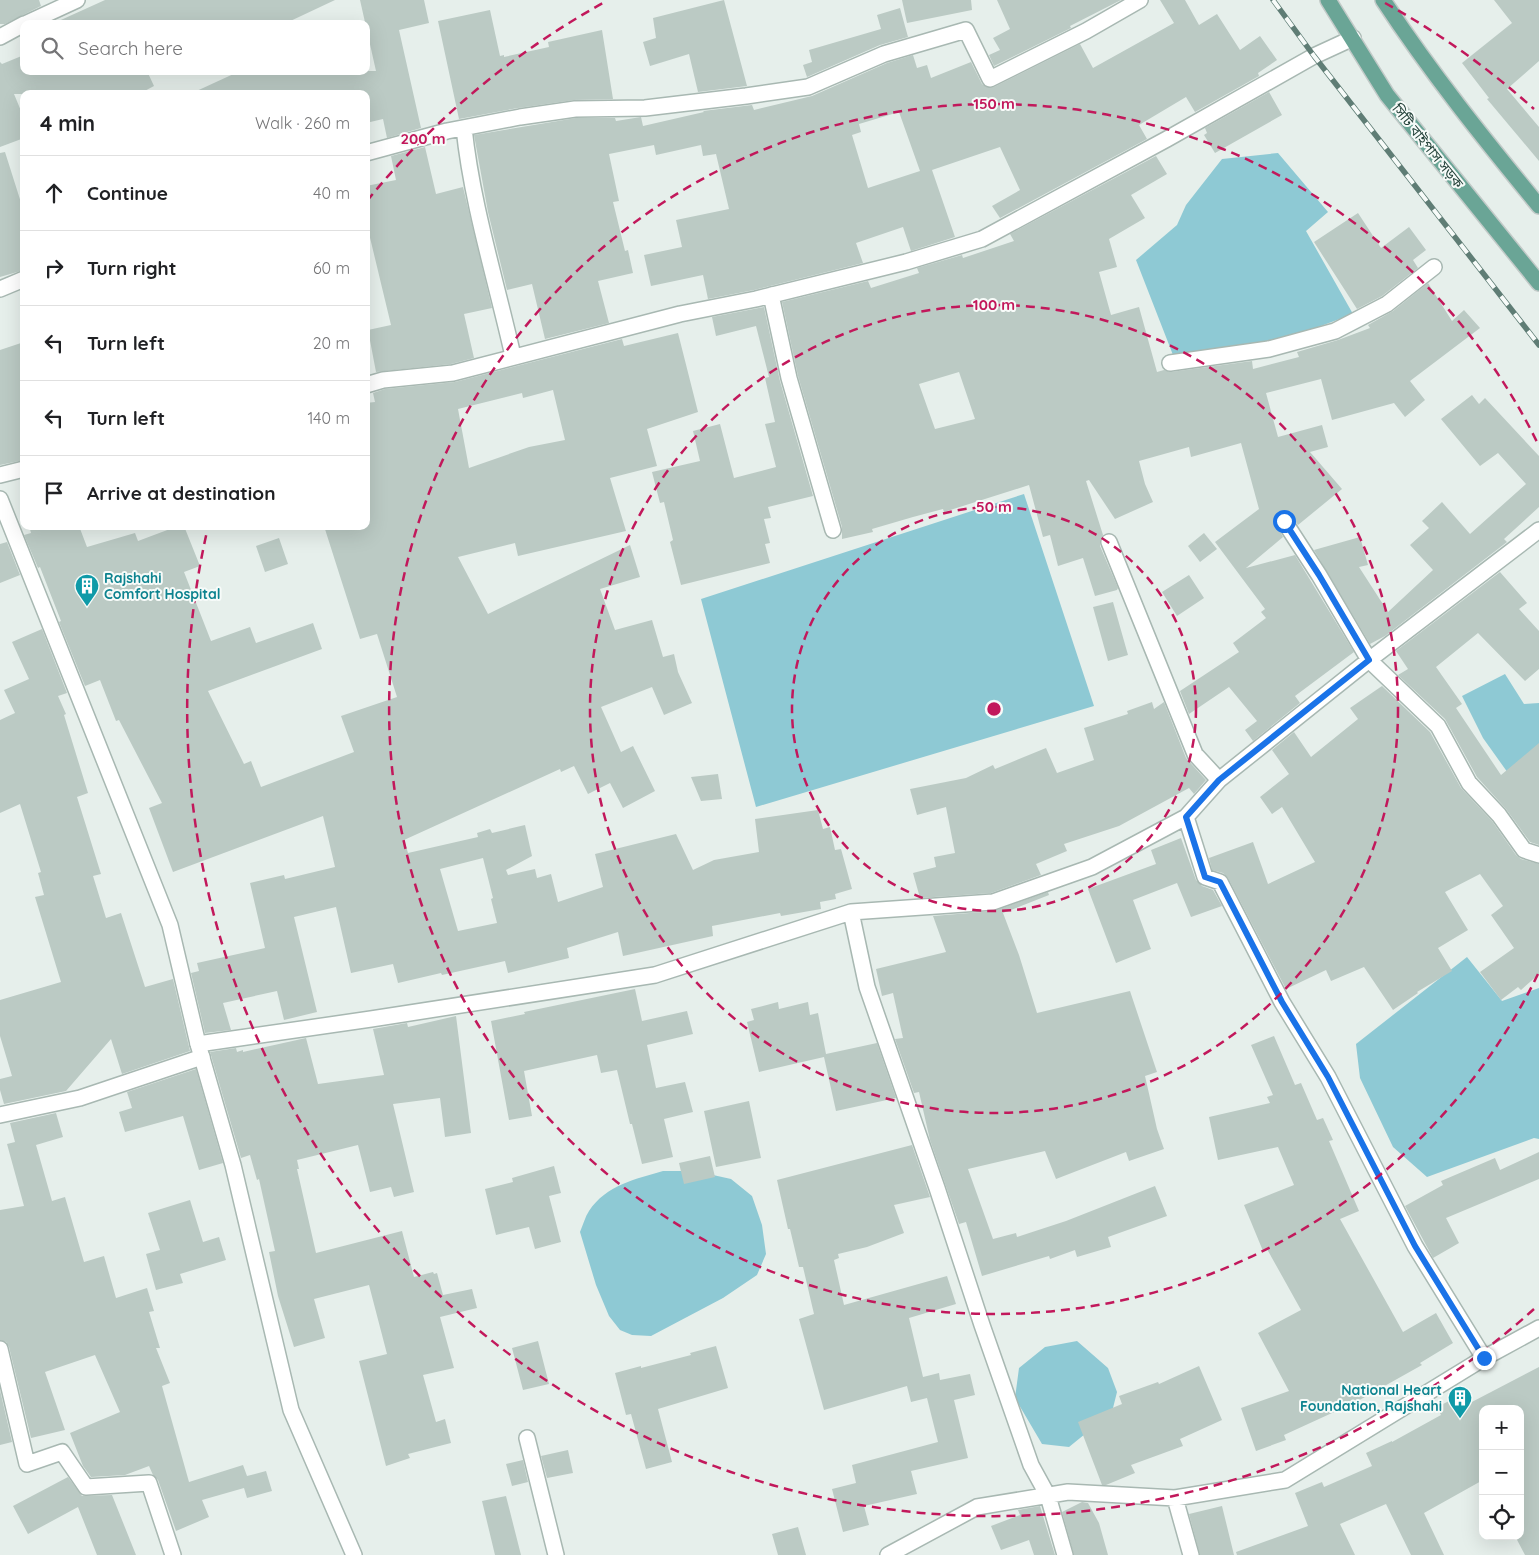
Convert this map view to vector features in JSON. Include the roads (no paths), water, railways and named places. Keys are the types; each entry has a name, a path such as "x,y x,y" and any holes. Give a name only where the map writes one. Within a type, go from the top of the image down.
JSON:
{"main road":[{"name":"সিটি বাইপাস সড়ক","path":"1328,0 1387,95 1539,283"},
{"path":"1383,0 1418,54 1539,206"}],"street":[{"path":"33,20 77,0"},
{"path":"370,152 464,128 520,117 575,109 645,108 808,87 884,54 966,30 990,79 1086,31 1140,0"},
{"path":"0,37 20,26"},
{"path":"370,384 384,380 453,373 680,314 770,295 906,262 982,238 1167,139 1314,56 1352,38"},
{"path":"464,128 477,206 513,356"},
{"path":"1170,363 1269,349 1335,331 1387,304 1434,267"},
{"path":"0,289 20,281"},
{"path":"770,295 789,378 833,530"},
{"path":"0,475 20,470"},
{"path":"0,499 170,925 200,1050 233,1165 291,1410 354,1555"},
{"path":"1284,521 1319,575 1369,660 1438,726 1469,783 1499,815 1524,850 1539,856"},
{"path":"0,1115 80,1098 200,1050 371,1020 655,975 851,912 993,902 1092,867 1186,817 1219,780 1369,660 1539,530"},
{"path":"1109,542 1195,754 1219,780"},
{"path":"1186,817 1205,877 1220,882 1282,1002 1328,1077 1415,1246 1484,1358"},
{"path":"851,912 867,988 1031,1465 1048,1496 1065,1555"},
{"path":"888,1555 977,1507 1068,1492 1175,1498 1285,1480 1484,1358 1539,1328"},
{"path":"0,1348 28,1464 62,1452 86,1486 149,1483 173,1555"},
{"path":"527,1438 556,1555"},
{"path":"1175,1498 1191,1555"}],"water":[{"path":"1278,153 1328,212 1306,231 1353,314 1270,345 1173,355 1136,260 1177,225 1186,205 1222,159"},
{"path":"1024,494 1094,706 756,807 701,599"},
{"path":"1505,674 1524,704 1539,703 1539,819 1483,738 1462,696"},
{"path":"1467,957 1502,1001 1539,988 1539,1139 1534,1138 1427,1177 1393,1147 1360,1078 1356,1044"},
{"path":"663,1171 695,1171 731,1179 752,1196 762,1225 766,1254 757,1275 723,1298 651,1336 632,1335 620,1330 609,1316 596,1285 580,1232 589,1211 604,1195 622,1184"},
{"path":"1077,1341 1108,1368 1117,1392 1112,1412 1069,1447 1042,1444 1015,1398 1019,1368 1045,1347"}],"railway":[{"path":"1273,0 1314,56 1539,345"}],"place":[{"name":"Rajshahi Comfort Hospital","path":"87,607"},
{"name":"National Heart Foundation, Rajshahi","path":"1460,1419"}]}
